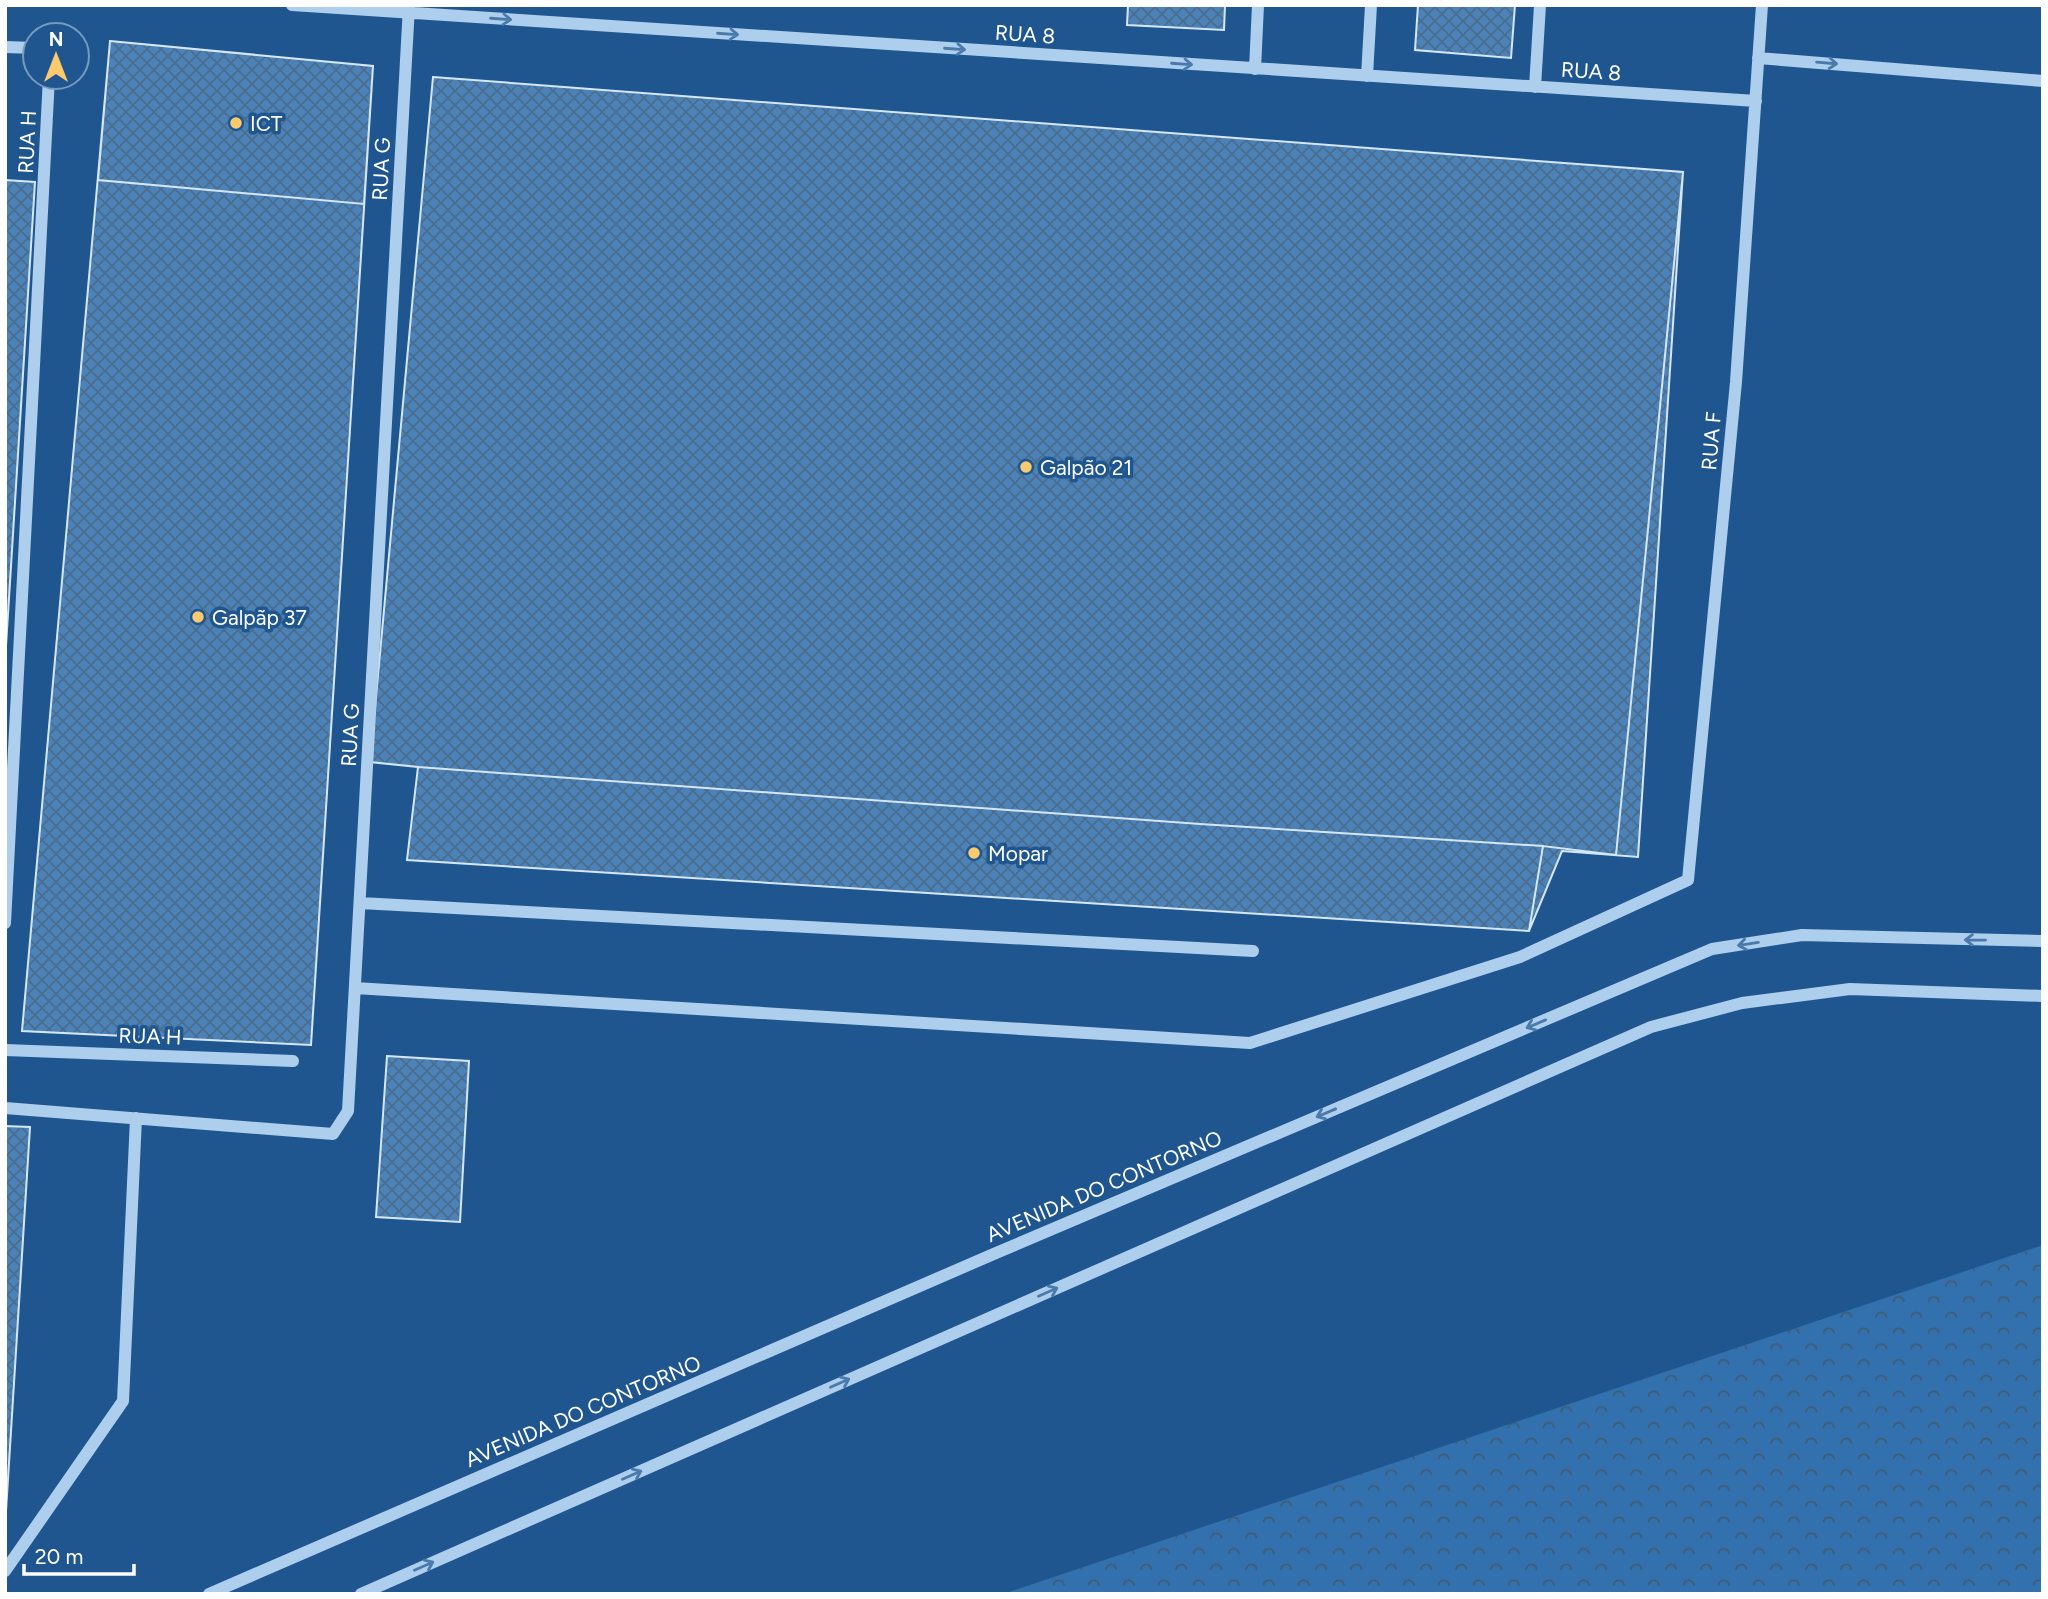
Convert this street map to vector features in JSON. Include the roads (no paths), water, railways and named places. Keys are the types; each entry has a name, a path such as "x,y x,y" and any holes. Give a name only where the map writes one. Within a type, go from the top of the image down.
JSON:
{"street":[{"name":"RUA 8","path":"292,5 409,9 1255,69 1756,101"},
{"path":"1255,69 1258,5"},
{"path":"1367,76 1371,5"},
{"path":"1535,87 1540,5"},
{"name":"RUA F","path":"355,988 1250,1043 1520,957 1688,880 1735,394 1762,5"},
{"name":"RUA G","path":"5,1108 333,1134 348,1111 409,9"},
{"path":"1759,58 2043,81"},
{"name":"RUA H","path":"5,923 48,91"},
{"path":"359,903 1253,951"},
{"name":"AVENIDA DO CONTORNO","path":"209,1594 996,1253 1712,949 1802,935 2043,942"},
{"path":"361,1594 1651,1027 1742,1003 1850,989 2043,996"},
{"name":"RUA H","path":"5,1050 293,1060"},
{"path":"5,1571 123,1401 136,1118"}],"place":[{"name":"ICT","path":"236,123"},
{"name":"Galpão 21","path":"1026,467"},
{"name":"Galpãp 37","path":"198,617"},
{"name":"Mopar","path":"974,853"}]}
